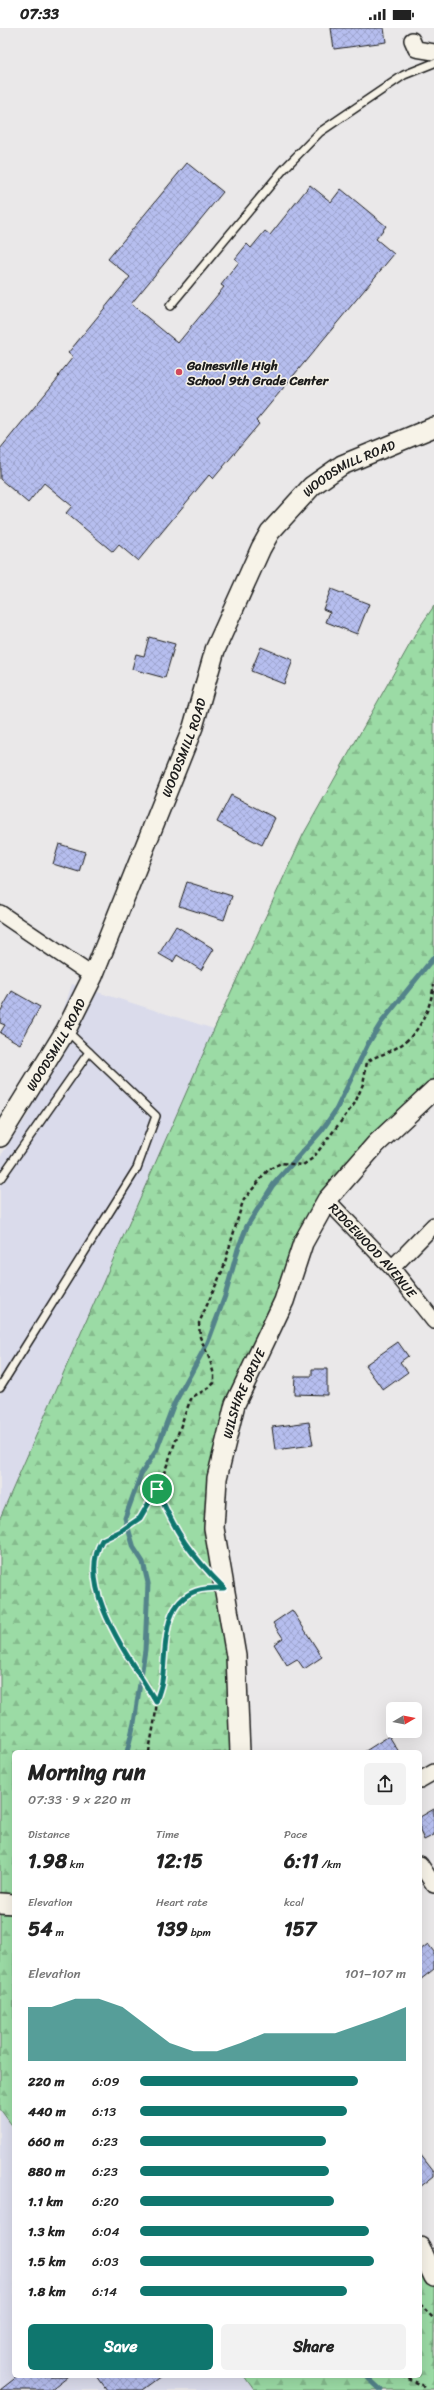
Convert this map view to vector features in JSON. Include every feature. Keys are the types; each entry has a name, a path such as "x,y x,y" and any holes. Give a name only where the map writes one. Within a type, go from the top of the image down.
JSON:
{"street":[{"path":"412,40 416,49 434,52"},
{"name":"WOODSMILL ROAD","path":"0,1137 66,1030 92,976 193,727 215,650 270,532 312,486 342,465 434,427"},
{"path":"0,913 92,976"},
{"name":"WILSHIRE DRIVE","path":"240,1750 236,1656 214,1528 217,1478 235,1404 284,1301 303,1243 327,1200 376,1144 434,1090"},
{"name":"RIDGEWOOD AVENUE","path":"327,1200 392,1268 434,1320"},
{"path":"392,1268 434,1225"},
{"path":"422,1779 434,1772"},
{"path":"422,1867 434,1885"},
{"path":"0,1903 12,1904"},
{"path":"422,2251 434,2277"}],"lane":[{"path":"170,306 283,170 320,132 404,75 434,63"},
{"path":"0,1387 137,1168 156,1116 66,1030"},
{"path":"0,1180 89,1052"}],"path":[{"path":"156,1702 108,1621 97,1590 96,1563 99,1545 107,1537 121,1531 140,1518 157,1489 192,1397 209,1388 214,1382 214,1375 210,1360 200,1337 199,1323 223,1269 244,1201 268,1170 281,1163 303,1165 313,1158 355,1103 363,1084 367,1062 378,1054 391,1051 405,1043 415,1032 431,1005 434,984"},
{"path":"157,1489 181,1540 204,1568"},
{"path":"149,1750 156,1702 162,1681 166,1635 173,1612 186,1596 197,1590 224,1588"},
{"path":"422,2306 434,2319"},
{"path":"406,2378 422,2386 425,2390"}],"shaded area":[{"path":"72,984 214,1029 0,1518 0,1157 29,1113"},
{"path":"0,2109 12,2125 12,2378 245,2378 254,2390 0,2390"}],"green space":[{"path":"434,606 434,1099 336,1192 277,1307 212,1481 240,1750 12,1750 12,2125 0,2109 0,1518 214,1029 303,835 419,628"},
{"path":"422,2251 434,2277 434,2390 254,2390 245,2378 422,2378"}],"building":[{"path":"331,28 384,28 386,42 334,49"},
{"name":"Gainesville High School 9th Grade Center","path":"187,163 223,192 131,304 178,343 224,287 221,285 239,262 235,259 247,244 251,248 265,231 270,235 310,185 331,202 341,189 386,226 376,239 394,254 256,421 259,424 213,479 209,475 138,561 119,545 113,552 66,513 72,506 44,483 28,503 0,479 0,449 59,377 58,376 73,357 68,353 130,277 108,259"},
{"path":"331,589 369,604 357,634 326,622 330,612 323,609"},
{"path":"149,637 175,644 165,678 132,669 136,654 144,656"},
{"path":"261,647 293,660 284,684 251,671"},
{"path":"231,795 275,818 262,845 217,822"},
{"path":"59,844 85,852 79,872 53,864"},
{"path":"187,882 232,896 224,920 179,906"},
{"path":"176,926 214,949 201,970 177,955 173,962 159,954"},
{"path":"12,991 40,1007 20,1044 0,1033 5,1025 0,1023 0,1012"},
{"path":"398,1342 408,1356 400,1362 408,1372 383,1390 365,1365"},
{"path":"312,1369 327,1369 327,1395 294,1394 295,1376 312,1376"},
{"path":"309,1422 313,1445 275,1450 272,1427"},
{"path":"292,1610 322,1657 304,1669 297,1659 287,1665 274,1644 283,1638 273,1623"},
{"path":"386,1738 390,1738 398,1750 367,1750"},
{"path":"434,1809 434,1835 424,1840 422,1836 422,1816"},
{"path":"428,1944 434,1952 434,1969 422,1978 422,1948"},
{"path":"422,2157 434,2172 434,2176 422,2185"},
{"path":"15,2378 65,2378 50,2390 0,2390"},
{"path":"98,2378 158,2378 142,2390 107,2390"}],"waterway":[{"path":"127,1750 134,1723 145,1650 148,1583 143,1562 134,1548 125,1518 141,1474 156,1451 173,1406 208,1342 225,1296 238,1249 247,1226 273,1185 322,1130 336,1110 368,1044 381,1023 434,957"},
{"path":"368,2378 381,2390"}],"place":[{"name":"Gainesville High School 9th Grade Center","path":"179,372"}],"route":[{"path":"157,1489 181,1540 199,1563 224,1588 197,1590 186,1596 173,1612 166,1635 162,1681 156,1702 108,1621 97,1590 96,1563 99,1545 102,1540 121,1531 140,1518 157,1489"}]}
